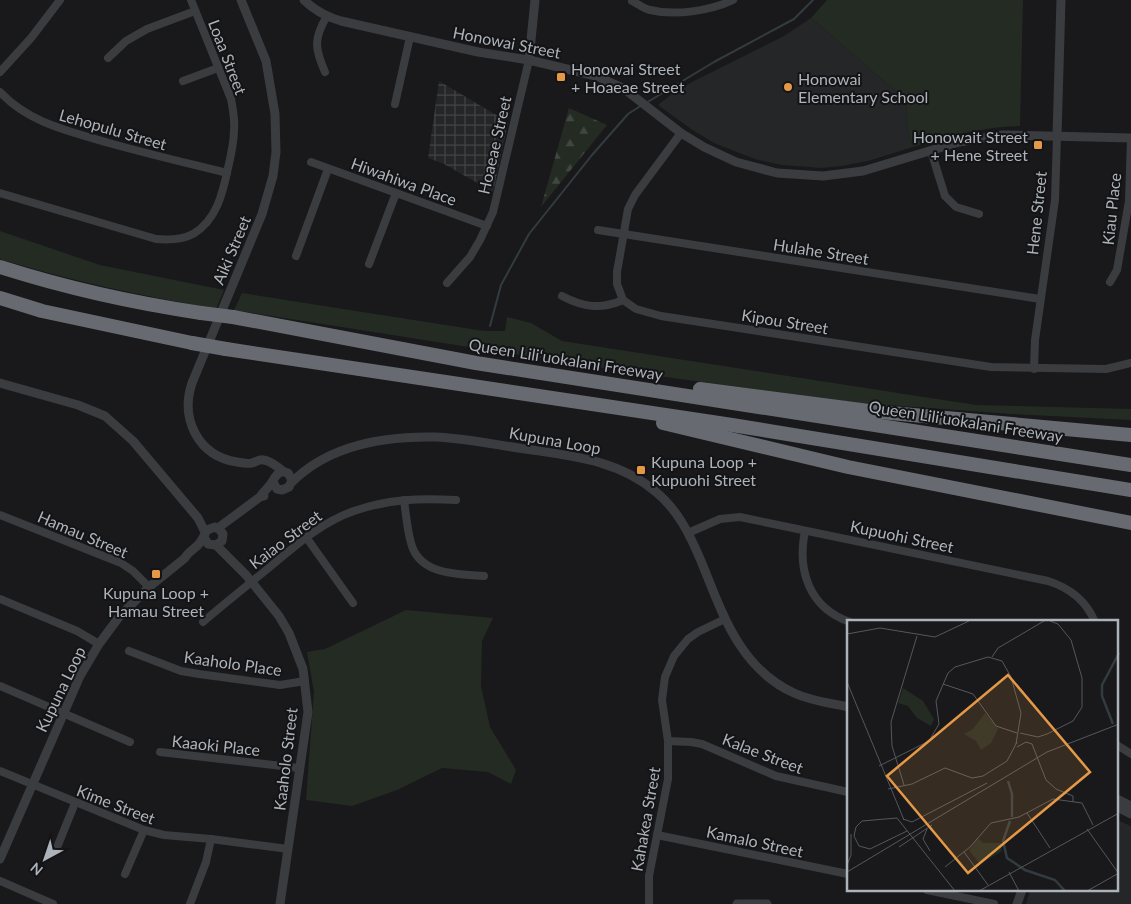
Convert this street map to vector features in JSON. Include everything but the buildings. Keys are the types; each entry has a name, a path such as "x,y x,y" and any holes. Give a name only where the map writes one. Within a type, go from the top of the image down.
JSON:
{"highway":[{"name":"Queen Liliʻuokalani Freeway","path":"0,267 41,280 145,305 233,317 476,363 1131,465"},
{"path":"0,298 42,311 226,349 732,425 1131,490"},
{"path":"550,374 737,392 869,411 1049,426 1131,436"},
{"path":"570,400 848,467 1131,523"},
{"path":"1049,426 1131,428"}],"street":[{"path":"0,72 31,38 60,0"},
{"name":"Loaa Street","path":"191,0 231,99 234,116 234,143 219,204 204,225 193,234"},
{"name":"Aiki Street","path":"241,0 266,61 271,84 276,134 273,176 262,214 192,383 188,401 188,412 194,432 204,446 212,453 237,463 253,463 260,460 270,461 279,478"},
{"name":"Honowai Street","path":"304,0 315,10 341,21 478,52 529,60 596,76 623,88 704,147 736,162 763,170 795,175 823,176 863,171 959,142 987,136 1015,134 1131,138"},
{"name":"Hoaeae Street","path":"447,283 470,257 487,226 498,198 529,60 535,0"},
{"path":"632,1 649,10 676,12 709,8 733,0"},
{"name":"Hene Street","path":"1034,368 1034,340 1055,200 1061,0"},
{"path":"108,58 126,41 147,29 195,11"},
{"path":"325,72 316,46 317,36 327,16"},
{"path":"395,104 410,37"},
{"path":"183,81 218,68"},
{"name":"Lehopulu Street","path":"0,92 28,115 59,128 150,155 227,173"},
{"path":"562,296 576,303 599,307 609,306 623,300 617,284 617,272 626,217 632,200 681,132"},
{"name":"Kiau Place","path":"1110,282 1118,270 1129,201 1131,138"},
{"path":"931,151 945,196 956,207 980,214"},
{"name":"Hiwahiwa Place","path":"311,162 487,226"},
{"path":"296,256 328,169"},
{"path":"0,193 145,236 173,239 193,234 198,241"},
{"path":"368,264 396,193"},
{"name":"Hulahe Street","path":"598,230 1040,299"},
{"name":"Kipou Street","path":"623,300 636,310 661,316 991,367 1106,369 1131,363"},
{"name":"Kaaholo Street","path":"0,383 78,405 104,416 133,441 214,536 279,616 289,633 303,669 308,712 280,904"},
{"name":"Kupuna Loop","path":"279,478 285,490 292,482 319,461 363,444 400,438 437,437 584,458 623,470 641,480 671,507 688,533 725,619 749,660 762,673 794,693 811,699 847,707"},
{"name":"Kupuna Loop","path":"0,859 80,676 99,644 119,618 149,587 197,546 214,536 237,513 242,512 260,498 279,478 315,460 319,461"},
{"path":"279,478 292,478 292,482"},
{"name":"Kaiao Street","path":"203,622 248,579 328,522 378,504 419,498 456,500"},
{"path":"404,500 411,544 421,560 442,572 484,576"},
{"name":"Hamau Street","path":"0,515 121,563 133,571 149,587"},
{"name":"Kupuohi Street","path":"688,533 710,522 735,517 750,519 1057,584 1066,588 1081,600 1095,620"},
{"path":"805,531 801,556 802,566 809,586 814,595 828,610 847,620"},
{"path":"306,537 353,603"},
{"path":"0,599 77,631 99,644"},
{"name":"Kahakea Street","path":"649,904 649,876 668,779 668,742 662,700 665,678 668,667 688,639 725,619"},
{"name":"Kaaholo Place","path":"129,650 181,670 199,674 280,685 305,681"},
{"path":"0,686 130,742"},
{"name":"Kalae Street","path":"668,742 702,744 776,776 847,792"},
{"path":"1118,745 1131,754"},
{"name":"Kaaoki Place","path":"160,752 299,768"},
{"name":"Kime Street","path":"0,771 75,804 144,830 164,835 288,849"},
{"path":"1118,800 1131,806"},
{"path":"58,844 75,804"},
{"path":"1118,808 1131,814"},
{"path":"125,874 144,830"},
{"name":"Kamalo Street","path":"657,835 847,874"},
{"path":"190,904 206,862 211,839"},
{"path":"0,880 53,904"},
{"path":"937,892 994,904"},
{"path":"1017,904 1021,892"},
{"path":"737,904 767,904"}],"shaded area":[{"name":"Honowai Elementary School","path":"811,18 906,100 908,133 913,147 868,161 842,166 822,168 781,165 755,159 714,143 658,105 673,93 694,81 784,36"},
{"path":"439,81 508,122 493,192 444,164 428,158"},
{"path":"1118,820 1131,826 1131,904 1026,904 1029,892 1118,892"}],"green space":[{"path":"827,0 1023,0 1020,126 966,133 913,147 908,133 906,100 811,18"},
{"path":"569,108 607,125 541,207"},
{"path":"0,231 100,265 224,290 216,309 134,293 53,274 0,259"},
{"path":"242,293 484,331 505,331 507,317 531,323 562,341 976,405 1131,409 1131,420 1011,414 860,403 628,372 234,310"},
{"path":"406,610 493,618 482,641 481,686 490,727 516,770 511,784 488,772 442,768 397,790 352,806 306,800 314,692 307,652 325,649"}],"waterway":[{"path":"646,103 714,62 794,19 813,0"},
{"path":"490,326 501,285 529,234 592,155 628,114 642,105"}],"place":[{"name":"Honowai Street + Hoaeae Street","path":"561,77"},
{"name":"Honowai Elementary School","path":"788,87"},
{"name":"Honowait Street + Hene Street","path":"1038,145"},
{"name":"Kupuna Loop + Kupuohi Street","path":"641,470"},
{"name":"Kupuna Loop + Hamau Street","path":"156,574"}]}
